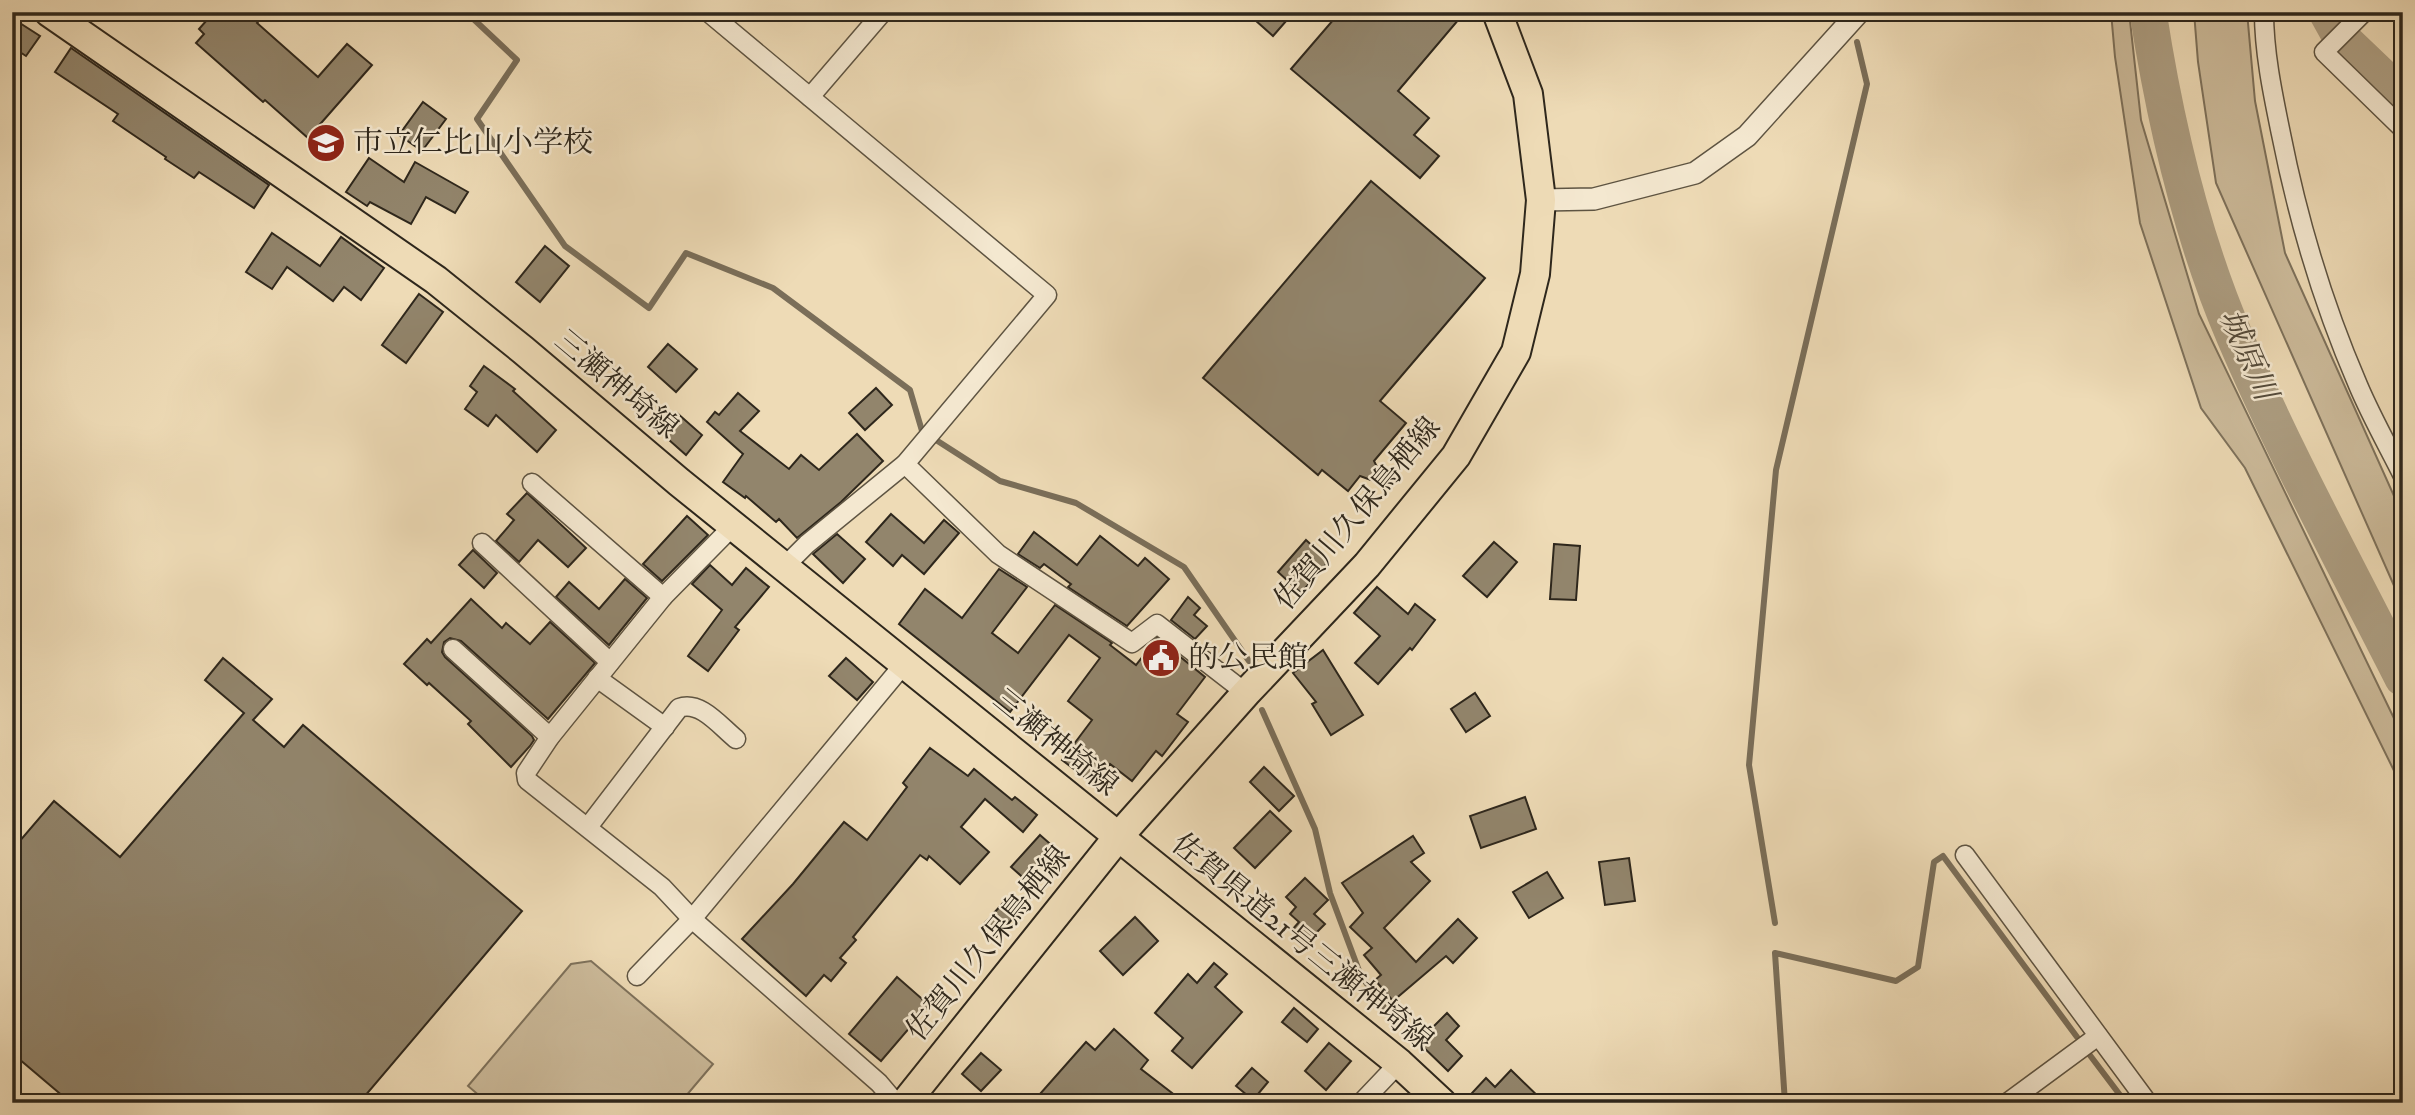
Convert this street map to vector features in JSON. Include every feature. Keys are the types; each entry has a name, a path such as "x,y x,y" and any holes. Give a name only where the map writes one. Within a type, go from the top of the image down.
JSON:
{"main road":[{"name":"三瀬神埼線","path":"49,12 436,280 733,526 1118,837"},
{"name":"佐賀川久保鳥栖線","path":"905,1103 1118,837 1246,693 1367,565 1456,456 1516,352 1535,274 1541,200 1528,94 1497,12"},
{"name":"佐賀県道21号三瀬神埼線","path":"1118,837 1399,1063 1442,1103"}],"street":[{"path":"708,12 1047,295 905,464 807,544 784,567"},
{"path":"810,97 883,12"},
{"path":"1541,200 1594,199 1695,173 1747,136 1859,12"},
{"path":"2264,12 2276,112 2291,187 2307,246 2358,386 2403,476"},
{"path":"2360,16 2324,52 2403,129"},
{"path":"905,464 998,554 1132,643 1157,624 1246,693"},
{"path":"532,483 663,597"},
{"path":"733,526 663,597 597,678 550,737 526,773 527,780 662,887 692,919 879,1083 896,1103"},
{"path":"482,543 610,662"},
{"path":"453,649 550,737"},
{"path":"637,976 692,919 904,664"},
{"path":"597,678 665,727"},
{"path":"588,827 679,708 688,705 697,707 736,739"},
{"path":"1965,855 2148,1103"},
{"path":"2007,1103 2098,1036"},
{"path":"1361,1103 1399,1063"}],"shaded area":[{"path":"2111,12 2129,12 2141,120 2199,314 2403,737 2403,789 2245,468 2201,408 2140,223 2115,57"},
{"path":"2194,12 2247,12 2255,101 2285,253 2403,516 2403,606 2216,183 2198,62"},
{"path":"591,961 713,1064 680,1103 488,1103 468,1086 571,964"}],"building":[{"path":"214,12 266,12 257,23 318,77 347,44 372,65 308,138 196,43 204,34 199,29"},
{"path":"1246,12 1294,12 1273,36"},
{"path":"1340,12 1465,12 1398,91 1429,118 1414,135 1439,156 1420,178 1291,69"},
{"path":"12,18 40,36 26,56 12,47"},
{"path":"71,48 269,185 254,208 199,172 194,178 165,159 166,157 113,121 118,114 55,72"},
{"path":"423,102 446,119 422,151 399,135"},
{"path":"369,158 404,182 415,162 468,192 455,213 426,197 411,224 370,202 367,206 346,192"},
{"path":"1371,181 1485,278 1380,401 1406,423 1374,461 1379,471 1371,480 1360,476 1348,491 1322,470 1318,475 1203,378"},
{"path":"272,233 320,266 341,237 384,268 361,300 344,287 333,301 287,267 272,289 246,272"},
{"path":"545,246 569,266 540,302 516,282"},
{"path":"419,294 443,312 406,363 382,345"},
{"path":"668,344 697,369 676,392 648,367"},
{"path":"484,366 515,389 513,391 556,430 537,452 496,415 488,426 465,409 477,392 470,386"},
{"path":"876,388 892,405 865,430 849,413"},
{"path":"738,393 759,411 740,431 789,469 801,455 819,470 857,434 883,461 841,502 797,538 779,519 776,522 746,496 745,498 723,482 743,454 707,422 715,412 719,415"},
{"path":"677,413 702,435 686,455 660,432"},
{"path":"527,493 586,548 568,567 538,540 519,562 496,541 514,520 507,514"},
{"path":"891,514 924,543 944,520 959,533 924,574 902,555 893,566 866,542"},
{"path":"687,516 708,535 662,581 643,564"},
{"path":"1034,532 1077,565 1100,536 1138,566 1145,558 1169,579 1127,626 1068,587 1071,584 1044,564 1040,568 1018,554"},
{"path":"837,534 865,559 843,583 813,554"},
{"path":"1306,540 1329,561 1301,593 1278,572"},
{"path":"1494,542 1517,562 1487,597 1463,576"},
{"path":"1554,544 1580,546 1576,600 1550,599"},
{"path":"473,550 497,573 484,588 459,565"},
{"path":"710,565 732,585 746,568 769,587 735,627 739,630 708,671 688,656 722,610 692,584"},
{"path":"999,569 1027,587 992,633 1018,653 1055,605 1112,643 1110,645 1136,665 1157,638 1205,677 1177,714 1188,722 1162,756 1156,751 1132,781 1110,764 1095,785 1062,760 1092,720 1068,701 1100,658 1069,635 1010,712 899,624 925,589 962,618"},
{"path":"625,579 647,598 609,645 556,597 569,582 599,609"},
{"path":"1377,587 1408,614 1415,604 1435,620 1412,650 1410,648 1378,684 1355,663 1380,636 1354,613"},
{"path":"1188,597 1200,608 1194,615 1207,626 1195,639 1171,620"},
{"path":"471,599 502,628 506,623 530,644 550,622 595,663 548,719 461,641 450,638 444,642 442,652 445,657 532,736 534,740 530,746 511,767 468,724 471,721 404,664 427,639 431,643"},
{"path":"1323,650 1363,715 1331,735 1312,704 1316,702 1293,673"},
{"path":"223,658 272,699 253,720 284,747 303,725 522,911 359,1103 71,1103 12,1053 12,850 54,801 120,857 244,713 205,680"},
{"path":"846,658 873,682 857,700 829,676"},
{"path":"1475,693 1490,716 1466,732 1451,709"},
{"path":"930,748 968,776 974,769 1012,800 1015,797 1037,815 1023,832 985,799 961,827 989,852 960,884 929,856 927,860 920,855 853,937 856,940 840,958 846,963 831,981 824,975 806,996 742,939 793,884 844,822 867,840 907,787 903,783"},
{"path":"1264,767 1294,796 1279,811 1250,782"},
{"path":"1525,797 1536,829 1481,848 1470,816"},
{"path":"1270,811 1291,831 1255,868 1234,848"},
{"path":"1040,835 1056,849 1027,881 1011,867"},
{"path":"1413,836 1424,853 1411,862 1430,881 1384,928 1416,962 1458,919 1477,938 1453,963 1446,956 1393,1001 1375,980 1381,975 1364,955 1372,948 1350,927 1363,913 1342,883"},
{"path":"1629,858 1635,901 1605,905 1599,862"},
{"path":"1547,872 1563,898 1529,918 1513,892"},
{"path":"1305,878 1328,900 1314,914 1325,924 1306,943 1292,930 1299,922 1290,914 1296,907 1286,897"},
{"path":"1003,903 1016,915 996,937 983,925"},
{"path":"1135,917 1158,941 1123,975 1100,951"},
{"path":"1214,963 1227,974 1215,987 1242,1012 1192,1068 1172,1051 1183,1038 1155,1013 1188,974 1197,983"},
{"path":"897,977 929,1005 881,1061 849,1034"},
{"path":"1294,1008 1318,1029 1307,1042 1282,1022"},
{"path":"1447,1013 1459,1026 1446,1040 1462,1056 1448,1071 1418,1042"},
{"path":"1114,1029 1148,1060 1141,1069 1185,1103 1032,1103 1086,1042 1095,1050"},
{"path":"1329,1043 1351,1061 1326,1090 1305,1071"},
{"path":"981,1053 1001,1070 981,1091 962,1074"},
{"path":"1252,1068 1268,1082 1253,1100 1236,1086"},
{"path":"1511,1070 1545,1103 1479,1103 1472,1093 1486,1078 1495,1087"}],"waterway":[{"path":"466,12 517,60 477,119 565,246 649,308 686,253 773,288 910,390 922,431 1000,481 1076,503 1184,567 1249,661"},
{"name":"城原川","path":"2148,12 2162,94 2181,176 2218,296 2273,422 2403,678"},
{"path":"2327,12 2342,39 2403,97"},
{"path":"1775,923 1749,765 1776,470 1867,84 1857,42"},
{"path":"1262,710 1315,829 1330,893 1361,976 1389,1014"},
{"path":"1785,1103 1775,953 1896,981 1918,967 1934,862 1943,856 2077,1037"},
{"path":"2089,1054 2126,1103"}],"place":[{"name":"市立仁比山小学校","path":"326,143"},
{"name":"的公民館","path":"1161,658"}]}
